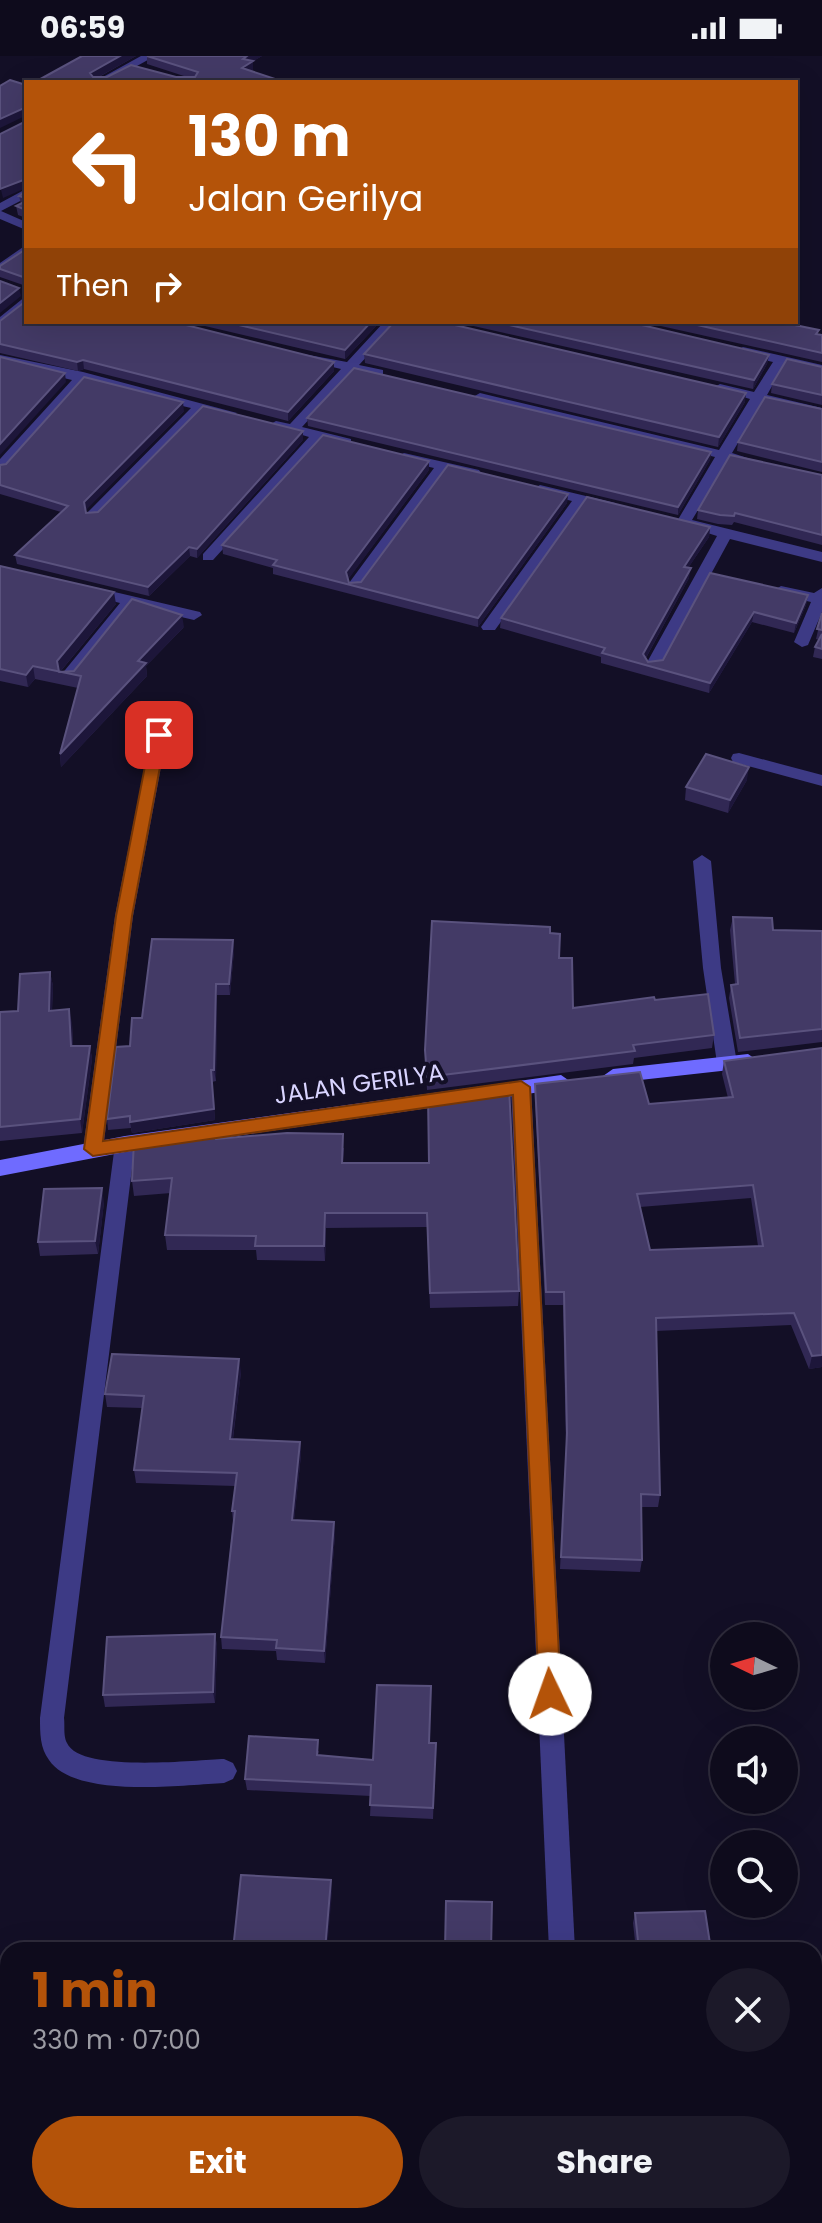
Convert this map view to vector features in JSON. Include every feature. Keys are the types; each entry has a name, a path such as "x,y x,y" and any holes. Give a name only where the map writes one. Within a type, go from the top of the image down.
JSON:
{"street":[{"path":"104,80 149,56"},
{"path":"130,66 145,70"},
{"path":"0,208 24,194"},
{"path":"0,215 24,225"},
{"path":"0,269 24,251"},
{"path":"0,324 24,302"},
{"path":"293,429 389,324"},
{"path":"734,349 822,369"},
{"path":"291,353 396,378"},
{"path":"0,359 83,376 358,445"},
{"path":"781,359 725,455 676,522 822,557"},
{"path":"0,468 83,376"},
{"path":"699,384 822,412"},
{"path":"471,395 766,465"},
{"path":"92,516 201,406"},
{"path":"208,557 319,435"},
{"path":"385,452 489,477"},
{"path":"354,586 443,466"},
{"path":"520,484 625,510"},
{"path":"489,627 581,499"},
{"path":"653,666 710,576 725,534"},
{"path":"72,586 194,615"},
{"path":"761,587 821,596 802,642"},
{"path":"67,678 130,601"},
{"path":"93,1149 124,916 159,735"},
{"path":"739,758 822,781"},
{"path":"702,861 712,968 727,1063"},
{"name":"JALAN GERILYA","path":"0,1168 125,1144 521,1087 767,1058"},
{"path":"521,1087 562,1942"},
{"path":"125,1144 52,1718 53,1743 60,1756 79,1769 117,1774 224,1771"}],"building":[{"path":"82,56 120,56 90,73 93,77 107,77 131,65 176,77 195,77 198,72 147,56 247,56 243,59 253,61 242,68 278,80 39,80"},
{"path":"10,80 24,84 24,108 0,119 0,86"},
{"path":"24,122 24,180 0,189 0,134"},
{"path":"24,250 24,277 0,269"},
{"path":"0,281 19,288 0,303"},
{"path":"24,303 24,324 182,324 334,362 288,412 83,360 77,362 0,344 0,321"},
{"path":"234,324 369,324 345,350"},
{"path":"392,324 451,324 746,393 719,437 364,354"},
{"path":"505,324 637,324 769,355 754,380"},
{"path":"693,324 790,324 819,330 816,334 822,335 822,353"},
{"path":"0,357 65,373 0,444"},
{"path":"787,359 822,367 822,395 772,384"},
{"path":"354,368 711,452 678,507 307,418"},
{"path":"84,377 183,402 84,502 86,513 98,512 203,406 303,431 197,549 189,547 148,587 15,555 68,506 0,485 0,465 6,464"},
{"path":"765,397 822,409 822,462 738,442"},
{"path":"323,435 429,461 346,572 349,583 361,582 448,465 568,494 478,618 273,565 277,560 222,545"},
{"path":"730,455 822,475 822,535 735,513 734,516 720,515 698,510"},
{"path":"587,497 710,527 684,567 691,568 643,654 648,662 663,660 710,573 808,595 796,623 754,612 710,683 602,653 605,648 501,618"},
{"path":"0,566 114,592 57,661 59,671 33,666 26,675 0,669"},
{"path":"132,599 182,615 138,661 146,663 60,754 81,676 61,672 74,671"},
{"path":"822,613 822,630 817,629"},
{"path":"822,634 822,649 815,647"},
{"path":"706,754 749,767 730,800 686,787"},
{"path":"733,917 772,918 773,930 822,931 822,1029 740,1038 731,985 738,984"},
{"path":"432,921 550,927 550,933 560,934 559,958 572,958 573,1008 654,997 655,1000 708,994 714,1035 633,1045 635,1051 427,1077 425,1050"},
{"path":"152,939 233,940 229,984 216,984 214,1070 211,1070 214,1109 130,1122 130,1116 107,1119 116,1047 130,1046 132,1018 142,1018"},
{"path":"50,972 49,1011 69,1009 71,1046 90,1046 80,1119 0,1127 0,1012 18,1011 20,974"},
{"path":"822,1048 822,1355 812,1356 794,1313 656,1318 660,1495 641,1494 642,1560 561,1557 567,1433 564,1292 546,1292 535,1084 640,1072 649,1104 733,1097 724,1061","holes":["753,1185 763,1246 650,1250 637,1194"]},
{"path":"509,1086 519,1291 430,1293 427,1213 325,1213 324,1246 255,1246 256,1236 165,1235 172,1178 132,1181 134,1141 215,1127 216,1139 287,1133 343,1134 342,1163 429,1163 428,1096"},
{"path":"102,1188 95,1241 38,1242 44,1189"},
{"path":"112,1354 239,1359 230,1439 300,1442 292,1520 334,1522 324,1651 276,1648 277,1640 221,1637 237,1473 134,1470 144,1396 105,1394"},
{"path":"215,1634 213,1692 103,1695 107,1637"},
{"path":"377,1685 431,1686 429,1743 436,1743 433,1808 370,1805 371,1785 245,1779 249,1736 318,1740 317,1755 373,1760"},
{"path":"241,1875 331,1880 326,1942 234,1942"},
{"path":"446,1901 492,1902 491,1942 445,1942"},
{"path":"705,1911 710,1942 638,1942 635,1913"}],"route":[{"path":"159,735 124,916 93,1149 521,1087 550,1694"}]}
